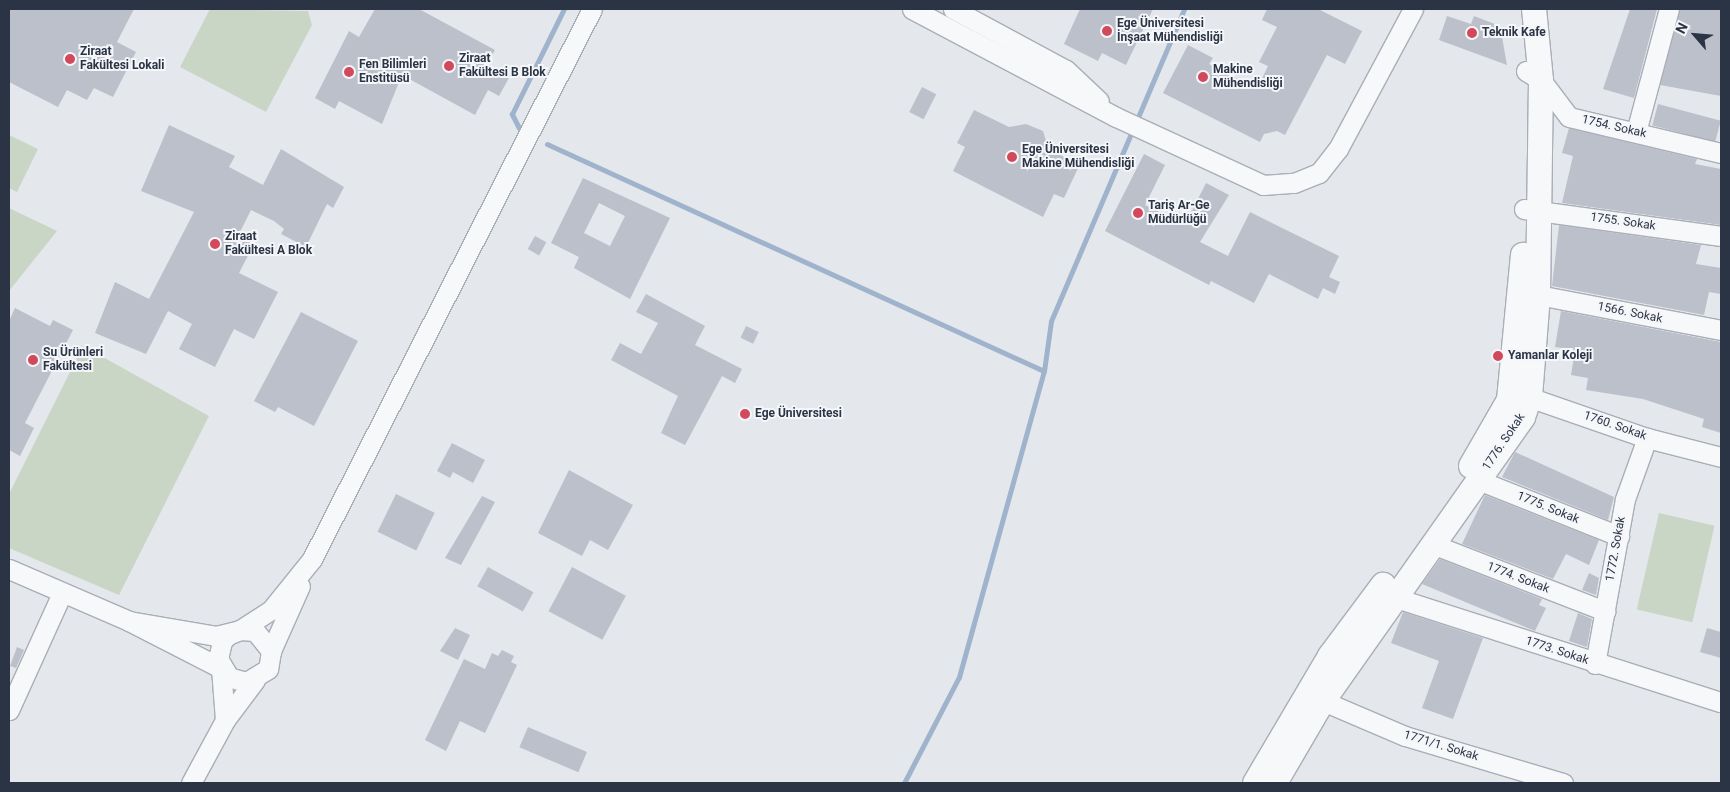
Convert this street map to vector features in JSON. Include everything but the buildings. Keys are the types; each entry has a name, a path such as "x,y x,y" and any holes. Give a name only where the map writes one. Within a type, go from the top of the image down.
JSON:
{"street":[{"path":"191,783 225,720 255,680 268,669 271,651 312,559 592,9"},
{"path":"912,9 1126,122 1263,185 1294,183 1319,172 1338,149 1413,9"},
{"name":"1776. Sokak","path":"1523,9 1534,76"},
{"name":"1776. Sokak","path":"1275,783 1323,701 1393,597 1523,417 1520,394 1523,273 1530,209 1534,9"},
{"path":"1636,132 1669,9"},
{"path":"958,34 960,13 1066,70 1126,122"},
{"name":"1754. Sokak","path":"1534,76 1569,117 1721,152"},
{"name":"1776. Sokak","path":"1255,783 1330,656 1469,471 1520,394 1538,295 1530,209"},
{"name":"1755. Sokak","path":"1530,209 1721,236"},
{"name":"1566. Sokak","path":"1538,295 1721,330"},
{"name":"1760. Sokak","path":"1520,394 1647,438 1721,457"},
{"name":"1772. Sokak","path":"1595,664 1625,500 1647,438"},
{"name":"1775. Sokak","path":"1478,480 1619,536"},
{"name":"1774. Sokak","path":"1432,544 1605,611"},
{"path":"225,720 221,668 222,641 270,610 312,559"},
{"path":"9,569 129,621 221,668 237,681 255,680"},
{"path":"9,710 62,592"},
{"name":"1773. Sokak","path":"1393,597 1595,664 1721,702"},
{"path":"129,621 216,636 240,630 262,635 271,651"},
{"name":"1771/1. Sokak","path":"1323,701 1405,736 1563,783"}],"green space":[{"path":"210,9 308,11 312,25 266,112 180,67"},
{"path":"9,135 38,149 17,192 9,188"},
{"path":"9,208 57,231 9,291"},
{"path":"83,346 209,416 119,595 9,548 9,494"},
{"path":"1659,513 1715,526 1692,622 1637,609"}],"waterway":[{"path":"519,128 512,114 564,9"},
{"path":"904,783 959,677 1044,371 1051,321 1184,9"},
{"path":"547,144 1044,371"}],"place":[{"name":"Ege Üniversitesi İnşaat Mühendisliği","path":"1107,31"},
{"name":"Teknik Kafe","path":"1472,33"},
{"name":"Ziraat Fakültesi Lokali","path":"70,59"},
{"name":"Ziraat Fakültesi B Blok","path":"449,66"},
{"name":"Fen Bilimleri Enstitüsü","path":"349,72"},
{"name":"Makine Mühendisliği","path":"1203,77"},
{"name":"Ege Üniversitesi Makine Mühendisliği","path":"1012,157"},
{"name":"Tariş Ar-Ge Müdürlüğü","path":"1138,213"},
{"name":"Ziraat Fakültesi A Blok","path":"215,244"},
{"name":"Yamanlar Koleji","path":"1498,356"},
{"name":"Su Ürünleri Fakültesi","path":"33,360"},
{"name":"Ege Üniversitesi","path":"745,414"}]}
